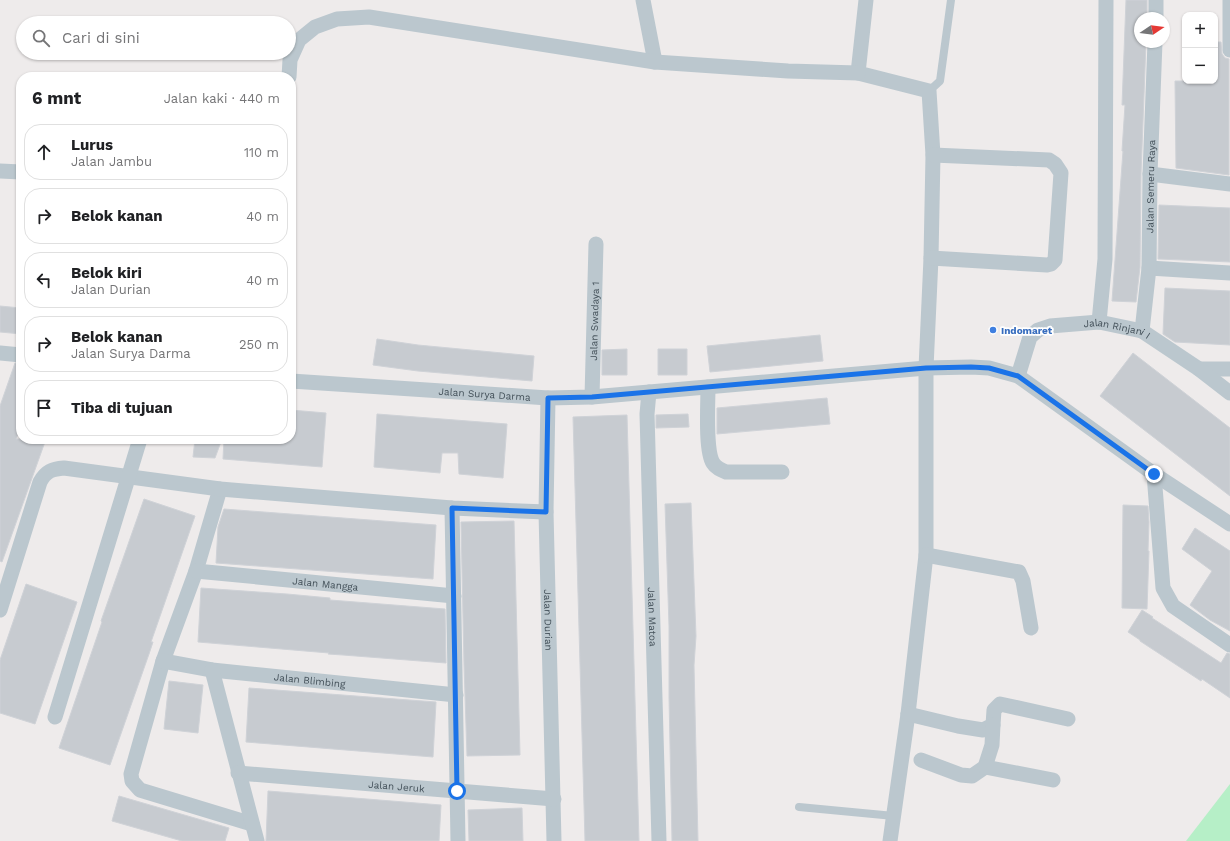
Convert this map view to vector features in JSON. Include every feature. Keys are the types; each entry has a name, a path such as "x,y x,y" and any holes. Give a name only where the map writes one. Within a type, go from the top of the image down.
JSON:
{"street":[{"path":"643,0 655,62"},
{"path":"858,73 866,0"},
{"path":"1099,322 1105,259 1106,0"},
{"path":"1156,0 1156,12"},
{"path":"1230,0 1230,50"},
{"path":"296,47 299,40 315,27 337,20 369,17 655,62 788,71 858,73 929,91 933,155 931,258 926,368 926,555 908,714 890,841"},
{"name":"Jalan Semeru Raya","path":"1142,331 1148,268 1155,48"},
{"path":"289,72 290,60"},
{"path":"931,258 1051,264 1055,260 1060,173 1055,164 1049,160 933,155"},
{"path":"0,171 16,172"},
{"path":"1150,174 1230,184"},
{"name":"Jalan Swadaya 1","path":"592,397 596,244"},
{"path":"1148,268 1230,273"},
{"name":"Jalan Rinjani I","path":"1018,376 1030,337 1038,330 1050,326 1099,322 1142,331 1199,369 1230,393"},
{"path":"0,353 16,355"},
{"name":"Jalan Surya Darma","path":"296,381 548,398 592,397 926,368 989,368 1018,376 1154,474 1230,524"},
{"path":"1199,369 1230,369"},
{"path":"708,387 709,450 713,463 718,468 726,472 782,472"},
{"name":"Jalan Matoa","path":"650,392 647,414 659,841"},
{"name":"Jalan Durian","path":"548,398 546,512 554,841"},
{"path":"55,717 138,444"},
{"path":"0,610 40,482 44,474 53,469 64,468 220,489 452,508 546,512"},
{"path":"1154,474 1163,588 1173,606 1230,645"},
{"path":"220,489 196,571 163,661 131,774 132,782 140,790 252,824"},
{"path":"452,508 458,841"},
{"path":"926,555 1019,572 1023,581 1031,628"},
{"name":"Jalan Mangga","path":"196,571 454,596"},
{"name":"Jalan Blimbing","path":"163,661 212,670 456,694"},
{"path":"212,670 257,841"},
{"path":"921,760 962,775 972,776 985,768 992,745 994,710 1000,704 1068,719"},
{"path":"908,714 958,726 983,730 993,725"},
{"path":"985,768 1053,780"},
{"name":"Jalan Jeruk","path":"238,773 554,799"}],"lane":[{"path":"929,91 940,81 951,0"},
{"path":"799,808 894,816"}],"green space":[{"path":"1230,784 1230,841 1186,841"}],"building":[{"path":"1126,0 1147,0 1147,12 1134,12 1134,48 1146,48 1141,174 1140,267 1136,302 1112,301 1123,151 1125,105 1122,105"},
{"path":"1218,42 1221,42 1222,54 1225,58 1229,59 1229,175 1176,168 1175,81 1182,81 1182,84 1218,84"},
{"path":"1159,205 1230,208 1230,262 1158,259"},
{"path":"1165,288 1230,291 1230,345 1175,342 1163,334"},
{"path":"0,306 16,308 16,334 0,332"},
{"path":"820,335 823,361 710,372 707,346"},
{"path":"377,339 418,345 534,356 532,381 418,371 373,365"},
{"path":"627,349 627,375 602,375 602,350"},
{"path":"658,349 687,349 687,375 658,375"},
{"path":"1133,353 1230,428 1230,496 1100,396"},
{"path":"16,363 16,444 44,444 2,562 0,561 0,406"},
{"path":"827,398 830,424 717,434 717,408"},
{"path":"296,410 326,413 322,467 223,459 224,444 296,444"},
{"path":"377,414 507,424 503,478 459,474 458,453 442,453 440,473 374,467"},
{"path":"688,414 689,427 656,428 656,415"},
{"path":"627,415 639,841 585,841 573,417"},
{"path":"194,444 220,444 215,458 193,457"},
{"path":"144,499 195,516 110,765 59,748 102,622 101,621"},
{"path":"691,503 696,636 694,665 698,841 672,841 669,626 665,504"},
{"path":"1123,505 1148,506 1149,551 1147,609 1122,608"},
{"path":"224,509 436,525 433,579 216,563 218,527"},
{"path":"514,521 520,755 467,756 461,522"},
{"path":"1195,528 1230,551 1230,631 1210,620 1190,605 1212,571 1182,549"},
{"path":"26,584 77,602 35,724 0,713 0,660"},
{"path":"201,588 287,594 330,598 330,600 445,609 446,663 198,642"},
{"path":"1142,610 1221,663 1227,653 1230,654 1230,698 1202,679 1201,681 1128,632"},
{"path":"169,681 203,685 198,733 164,729"},
{"path":"249,688 436,702 433,757 246,742"},
{"path":"268,791 441,805 439,841 266,841"},
{"path":"119,796 229,828 225,841 182,841 112,821"},
{"path":"522,808 523,841 469,841 468,810"}],"place":[{"name":"Indomaret","path":"993,330"}],"route":[{"path":"457,791 452,508 546,512 548,398 592,397 926,368 989,368 1018,376 1154,474"}]}
